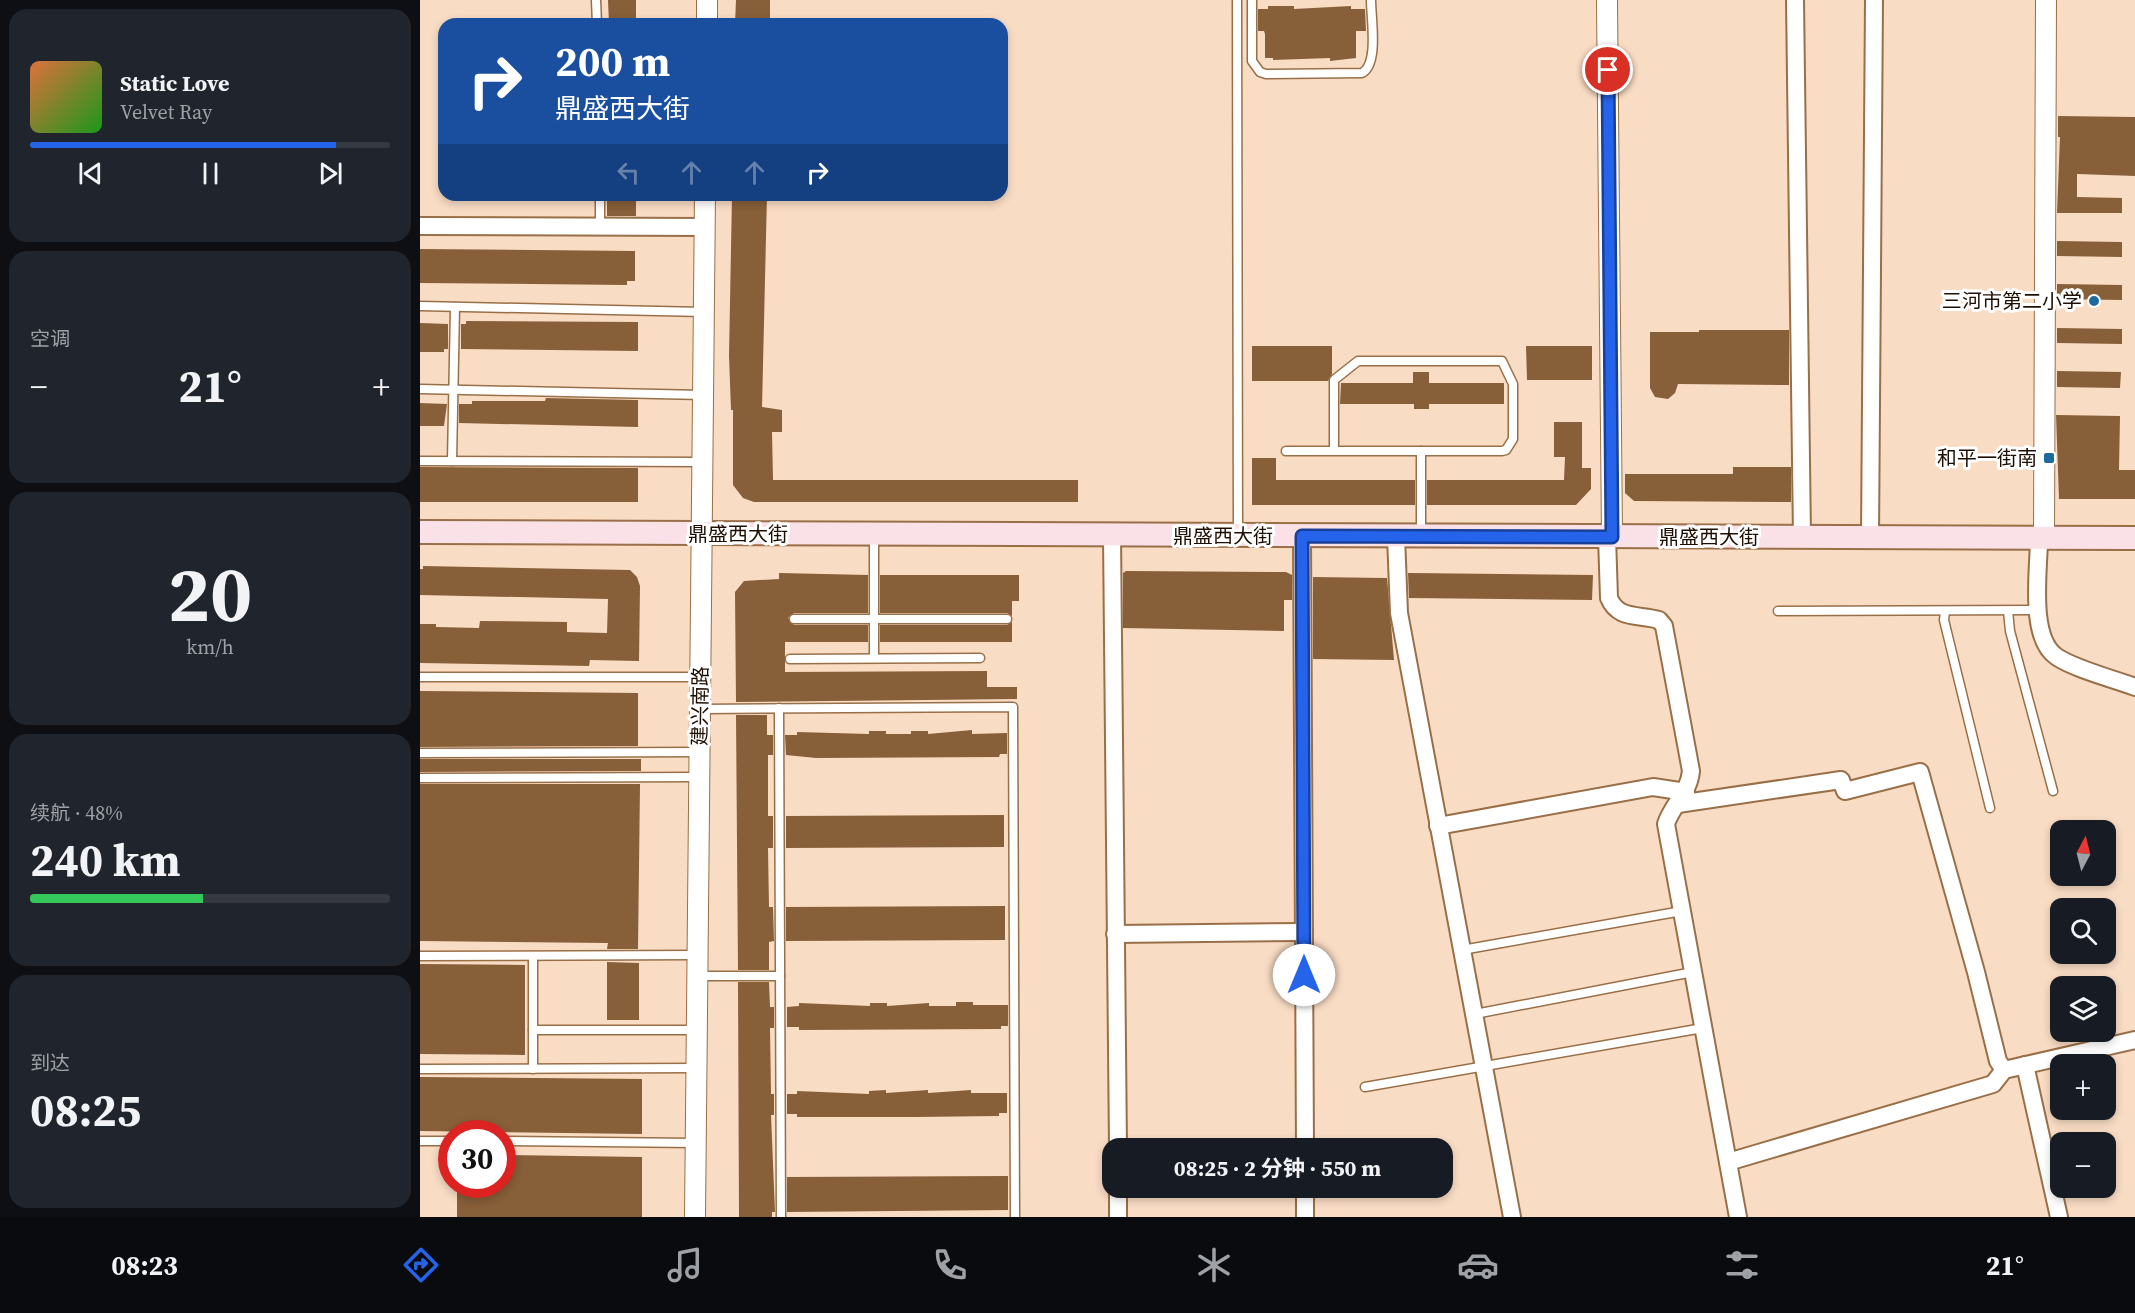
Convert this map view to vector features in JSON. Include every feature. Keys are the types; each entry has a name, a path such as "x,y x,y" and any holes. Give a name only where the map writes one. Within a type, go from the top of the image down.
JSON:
{"main road":[{"name":"鼎盛西大街","path":"420,532 2135,538"}],"street":[{"path":"707,0 707,18"},
{"path":"1607,0 1610,598 1613,607 1621,613 1659,620 1664,626 1691,771 1682,798 1669,815 1666,825 1738,1217"},
{"path":"1795,0 1802,537"},
{"path":"1870,538 1874,0"},
{"path":"2046,0 2042,538 2038,610 2041,636 2056,657 2135,687"},
{"name":"建兴南路","path":"695,1217 705,201"},
{"path":"420,226 705,227"},
{"path":"1112,535 1118,1138"},
{"path":"1302,536 1305,1138"},
{"path":"1396,536 1399,613 1512,1217"},
{"path":"1438,826 1653,787 1682,798 1841,780 1845,791 1920,772 1976,972 1998,1061 2004,1070"},
{"path":"1116,934 1304,932"},
{"path":"1728,1162 1993,1084 2004,1070 2135,1040"},
{"path":"2025,1065 2059,1217"},
{"path":"1118,1198 1118,1217"},
{"path":"1305,1198 1305,1217"}],"lane":[{"path":"597,0 597,18"},
{"path":"1236,0 1238,536"},
{"path":"1252,0 1252,61 1260,72 1266,74 1362,73 1368,70 1372,60 1371,0"},
{"path":"600,201 600,226"},
{"path":"420,306 704,312"},
{"path":"452,461 455,307"},
{"path":"1286,451 1334,451 1421,451 1502,451 1510,447 1513,439 1513,384 1502,361 1358,361 1334,380 1334,451"},
{"path":"420,389 703,394"},
{"path":"1421,451 1421,537"},
{"path":"420,461 703,462"},
{"path":"874,534 874,658"},
{"path":"2008,610 2010,631 2053,791"},
{"path":"1778,611 2038,610"},
{"path":"1945,611 1944,620 1990,808"},
{"path":"794,619 1007,619"},
{"path":"790,659 980,658"},
{"path":"420,677 700,677"},
{"path":"700,709 1013,707 1015,1217"},
{"path":"779,708 781,1217"},
{"path":"420,753 700,752"},
{"path":"420,778 699,777"},
{"path":"1462,950 1682,911"},
{"path":"420,956 697,956"},
{"path":"533,956 533,1069"},
{"path":"1475,1014 1693,972"},
{"path":"697,976 780,976"},
{"path":"1365,1087 1485,1064 1703,1028"},
{"path":"533,1030 697,1030"},
{"path":"420,1069 696,1068"},
{"path":"420,1141 438,1141"},
{"path":"516,1141 695,1143"}],"building":[{"path":"608,0 636,0 636,18 609,18"},
{"path":"736,0 770,0 770,18 735,18"},
{"path":"1268,6 1294,6 1294,9 1351,6 1351,9 1365,9 1366,31 1356,31 1356,58 1330,61 1330,58 1273,60 1273,58 1265,58 1265,34 1264,31 1258,31 1258,9 1268,9"},
{"path":"2058,116 2135,117 2135,176 2077,174 2077,197 2122,198 2122,213 2057,213 2060,137 2058,137"},
{"path":"607,201 636,201 636,216 607,216"},
{"path":"732,201 767,201 762,407 782,410 782,432 772,432 773,480 1078,480 1078,502 754,502 743,498 733,485 733,410 731,410 729,356"},
{"path":"2057,241 2122,242 2122,257 2057,256"},
{"path":"420,249 635,251 635,281 627,281 627,285 420,283"},
{"path":"2057,284 2122,285 2122,300 2057,299"},
{"path":"466,321 638,322 638,351 461,349 461,324 466,324"},
{"path":"420,323 448,324 448,349 444,349 444,352 420,352"},
{"path":"2057,328 2122,329 2122,344 2057,343"},
{"path":"1699,330 1789,330 1789,385 1678,384 1675,393 1668,399 1655,397 1650,388 1650,332 1699,332"},
{"path":"1252,346 1332,346 1332,374 1328,381 1252,381"},
{"path":"1526,346 1592,346 1592,380 1527,380"},
{"path":"2057,371 2121,372 2120,388 2057,387"},
{"path":"1413,372 1429,372 1429,383 1504,383 1504,404 1429,404 1429,409 1414,409 1414,404 1340,404 1341,383 1413,383"},
{"path":"546,398 638,400 638,427 459,423 459,404 472,404 472,401 545,401"},
{"path":"420,403 447,404 444,426 420,426"},
{"path":"2056,415 2120,416 2119,470 2135,470 2135,499 2059,499"},
{"path":"1554,422 1582,422 1582,468 1591,468 1591,489 1576,505 1427,505 1427,480 1564,480 1565,457 1554,457"},
{"path":"1252,458 1276,458 1276,480 1415,480 1415,505 1252,505"},
{"path":"420,467 638,468 638,502 420,502"},
{"path":"1733,467 1791,467 1791,502 1634,501 1625,493 1625,474 1733,474"},
{"path":"423,566 630,570 637,577 640,586 639,661 590,660 589,666 420,663 420,624 436,624 436,627 479,628 480,621 567,622 567,632 607,633 608,599 420,595 420,569 423,569"},
{"path":"1126,571 1286,572 1292,575 1292,600 1284,600 1284,631 1123,628 1123,573"},
{"path":"779,573 868,575 868,613 794,613 788,618 794,625 868,625 868,642 785,642 785,672 987,671 987,687 1017,687 1017,699 736,702 735,592 744,581 779,579"},
{"path":"1408,573 1593,575 1592,600 1409,598"},
{"path":"880,575 1019,575 1019,601 1012,601 1012,616 1007,613 880,613"},
{"path":"1313,577 1387,578 1394,660 1313,659"},
{"path":"1012,622 1012,642 880,642 880,625 1007,625"},
{"path":"420,691 638,693 638,746 420,747"},
{"path":"736,715 767,715 767,735 773,735 773,755 768,755 768,816 773,816 773,848 768,848 769,907 773,907 774,941 769,942 769,970 738,970"},
{"path":"972,730 972,734 1007,733 1007,754 1000,754 999,757 816,758 786,755 785,735 797,735 797,732 869,734 869,731 886,731 886,734 911,734 911,731 928,731 928,734"},
{"path":"420,759 641,759 641,771 420,772"},
{"path":"420,784 640,784 638,949 607,949 608,943 420,941"},
{"path":"1004,815 1004,847 786,848 786,816"},
{"path":"1005,906 1005,940 786,941 786,907"},
{"path":"607,962 639,963 639,1020 607,1020"},
{"path":"420,964 525,965 525,1055 420,1054"},
{"path":"738,982 769,982 770,1007 774,1007 774,1028 770,1028 771,1094 774,1094 774,1115 771,1115 775,1212 772,1212 772,1217 739,1217"},
{"path":"956,1002 973,1002 973,1005 1008,1005 1008,1026 1001,1026 1001,1029 799,1030 799,1027 787,1027 787,1007 799,1006 799,1003 870,1006 870,1003 887,1003 887,1006 929,1003 929,1006 956,1006"},
{"path":"420,1077 642,1079 642,1134 516,1132 516,1120 438,1120 438,1131 420,1131"},
{"path":"886,1090 886,1093 971,1090 971,1093 1007,1093 1007,1113 999,1113 999,1116 915,1117 797,1117 797,1114 787,1114 787,1094 797,1094 797,1091 869,1094 869,1091"},
{"path":"516,1155 642,1157 642,1217 457,1217 457,1198 516,1198"},
{"path":"1008,1176 1008,1210 787,1212 787,1177"}],"place":[{"name":"三河市第二小学","path":"2094,301"},
{"name":"和平一街南","path":"2049,458"}],"route":[{"path":"1304,975 1302,536 1612,537 1608,70"}]}
